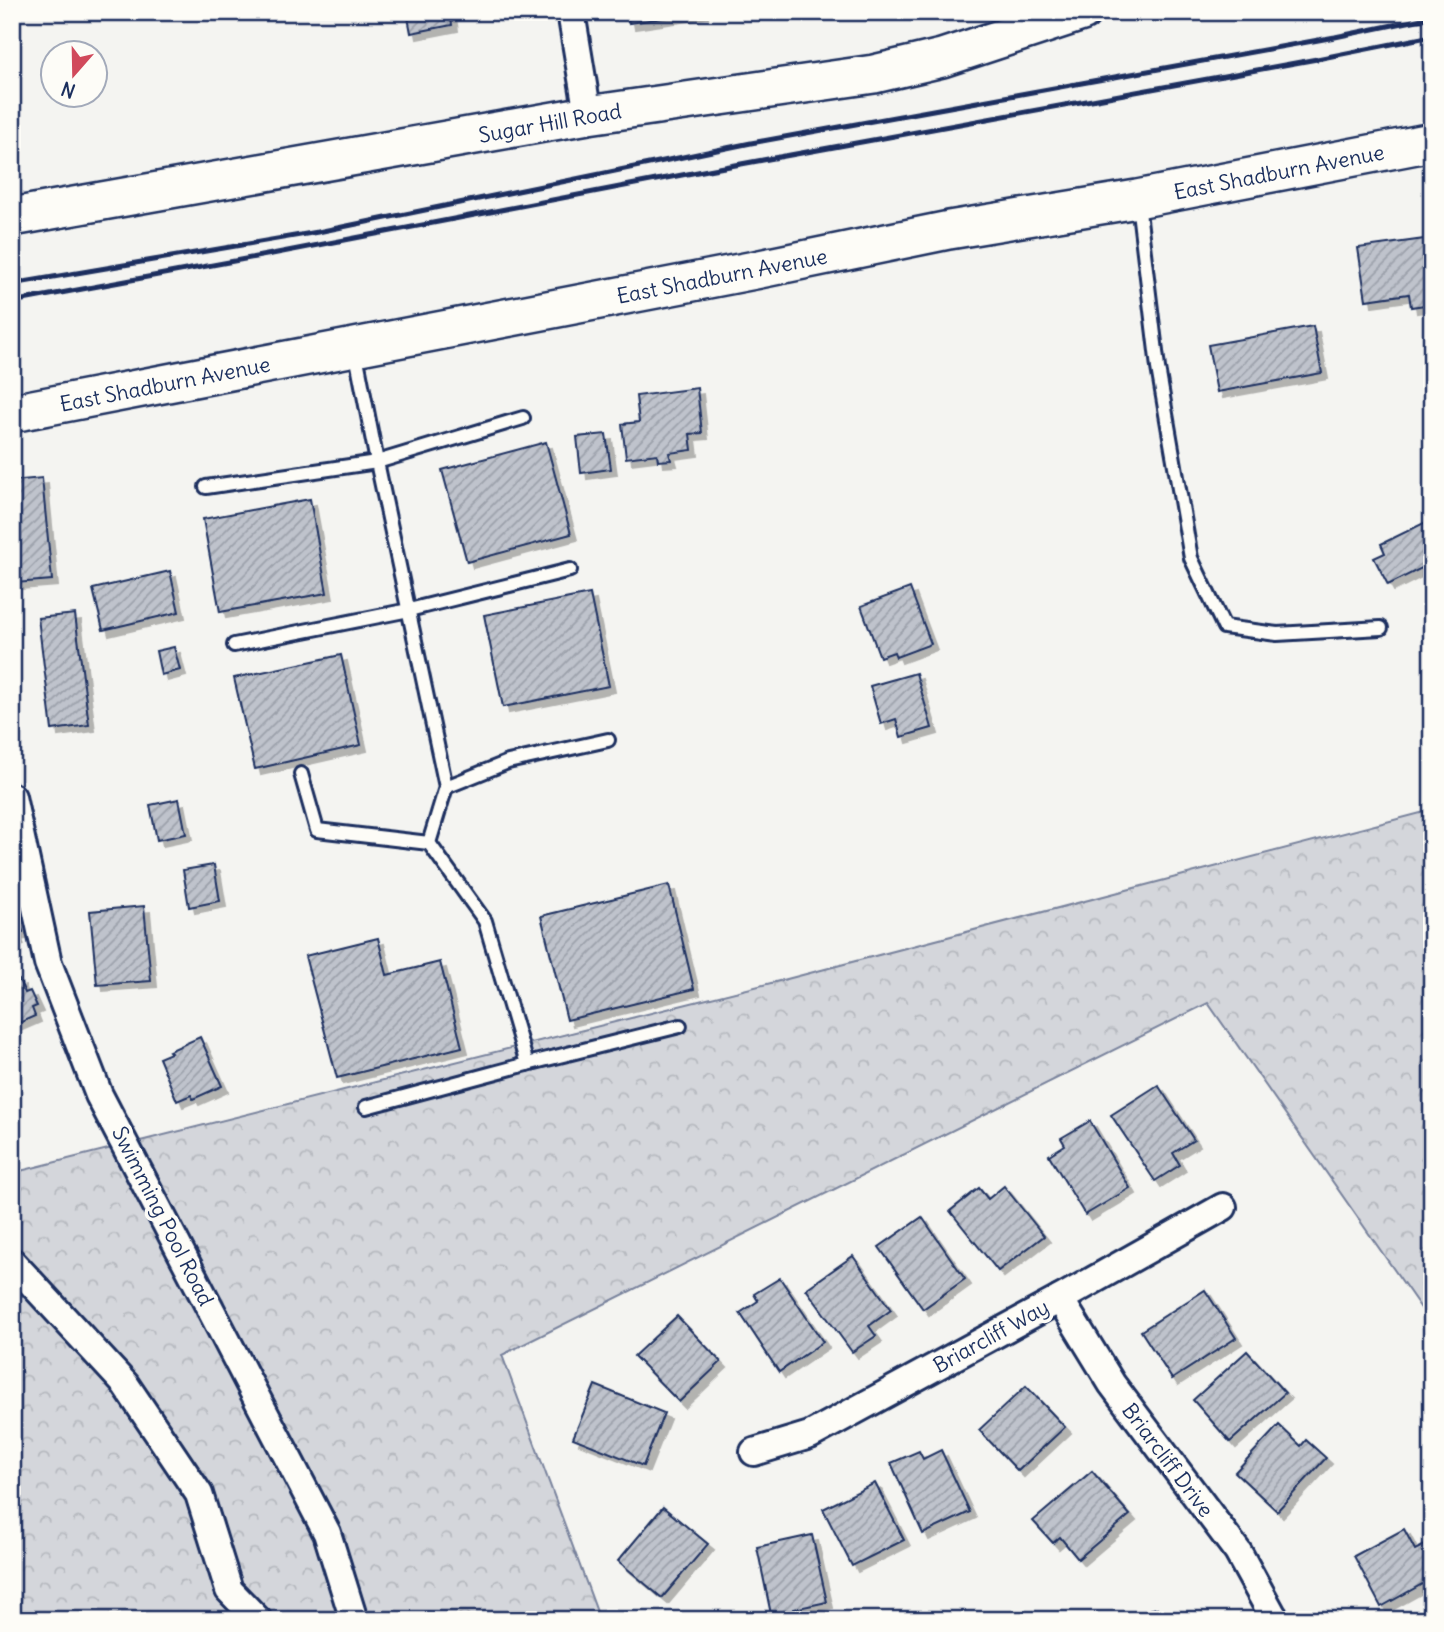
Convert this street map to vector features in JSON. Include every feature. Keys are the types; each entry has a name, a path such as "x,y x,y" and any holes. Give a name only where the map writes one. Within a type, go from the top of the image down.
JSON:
{"street":[{"path":"571,12 588,115"},
{"name":"Sugar Hill Road","path":"12,218 588,115 874,74 942,58 1082,12"},
{"name":"East Shadburn Avenue","path":"12,413 949,230 1137,199 1432,142"},
{"name":"Swimming Pool Road","path":"12,797 48,963 99,1094 327,1533 354,1620"},
{"name":"Briarcliff Way","path":"754,1452 810,1434 1060,1299 1223,1207"},
{"path":"12,1262 125,1384 199,1494 229,1590 258,1620"},
{"name":"Briarcliff Drive","path":"1060,1299 1112,1384 1238,1552 1273,1616 1278,1620"}],"lane":[{"path":"1137,199 1158,369 1191,558 1224,627 1277,634 1381,628"},
{"path":"355,348 446,787 429,843"},
{"path":"206,487 377,462 523,418"},
{"path":"234,645 409,610 570,570"},
{"path":"446,787 508,762 608,740"},
{"path":"301,774 317,831 429,843 485,921 527,1064"},
{"path":"366,1107 680,1026"}],"green space":[{"path":"1432,810 1432,1324 1208,1003 502,1355 600,1620 12,1620 12,1173 787,979"}],"building":[{"path":"407,12 450,12 452,25 411,33"},
{"path":"627,12 703,12 629,23"},
{"path":"1432,238 1432,304 1411,307 1409,294 1366,300 1358,248"},
{"path":"1313,326 1322,373 1217,392 1208,345"},
{"path":"697,388 702,433 690,434 692,450 669,453 671,460 658,461 657,454 626,458 622,424 639,422 636,396"},
{"path":"606,434 611,469 581,473 577,437"},
{"path":"546,442 571,534 467,562 442,470"},
{"path":"42,478 52,580 15,583 12,560 12,481"},
{"path":"310,499 327,593 220,612 203,519"},
{"path":"1432,519 1432,563 1388,585 1374,558 1385,553 1381,544"},
{"path":"170,571 179,612 103,630 93,589"},
{"path":"910,588 931,644 896,657 894,652 880,657 861,606"},
{"path":"590,594 609,686 503,707 484,615"},
{"path":"75,614 89,725 52,730 38,618"},
{"path":"174,647 180,670 161,675 156,651"},
{"path":"341,655 361,745 255,769 234,678"},
{"path":"916,673 932,728 901,737 896,719 881,724 870,686"},
{"path":"179,799 186,834 157,840 150,805"},
{"path":"214,865 220,901 189,907 183,870"},
{"path":"669,885 694,989 567,1020 541,916"},
{"path":"16,904 23,932 16,934 18,939 12,941 12,905"},
{"path":"144,906 151,981 97,985 90,911"},
{"path":"378,938 387,975 440,962 462,1047 337,1078 305,956"},
{"path":"19,980 25,993 30,991 37,1006 32,1008 35,1016 12,1026 12,983"},
{"path":"200,1037 222,1086 193,1099 191,1095 177,1101 159,1058"},
{"path":"1158,1085 1194,1140 1173,1153 1180,1165 1155,1181 1111,1115"},
{"path":"1090,1121 1130,1188 1085,1215 1049,1155 1065,1145 1061,1138"},
{"path":"1004,1186 1044,1236 998,1271 950,1211 979,1188 988,1199"},
{"path":"922,1217 965,1279 923,1309 879,1247"},
{"path":"853,1256 891,1310 869,1326 876,1336 852,1352 806,1289"},
{"path":"780,1278 823,1342 779,1372 740,1313 758,1301 754,1294"},
{"path":"1205,1290 1236,1338 1172,1379 1141,1331"},
{"path":"677,1316 721,1362 679,1402 634,1356"},
{"path":"1247,1351 1285,1393 1230,1442 1193,1400"},
{"path":"595,1385 664,1413 643,1466 573,1438"},
{"path":"1026,1386 1065,1427 1018,1471 979,1430"},
{"path":"1279,1425 1301,1446 1306,1440 1326,1458 1277,1511 1235,1472"},
{"path":"941,1450 970,1512 923,1534 891,1463 919,1451 923,1459"},
{"path":"1092,1471 1130,1515 1078,1559 1060,1537 1053,1543 1033,1521"},
{"path":"875,1483 904,1540 852,1566 823,1509"},
{"path":"663,1507 708,1544 662,1598 618,1561"},
{"path":"1404,1529 1415,1550 1427,1544 1432,1552 1432,1562 1424,1566 1431,1579 1381,1607 1354,1556"},
{"path":"812,1535 827,1602 794,1609 795,1615 772,1619 757,1547"},
{"path":"1157,1608 1160,1620 1107,1620"}],"railway":[{"path":"12,284 318,232 751,143 1432,17"},
{"path":"12,302 1432,36"}]}
